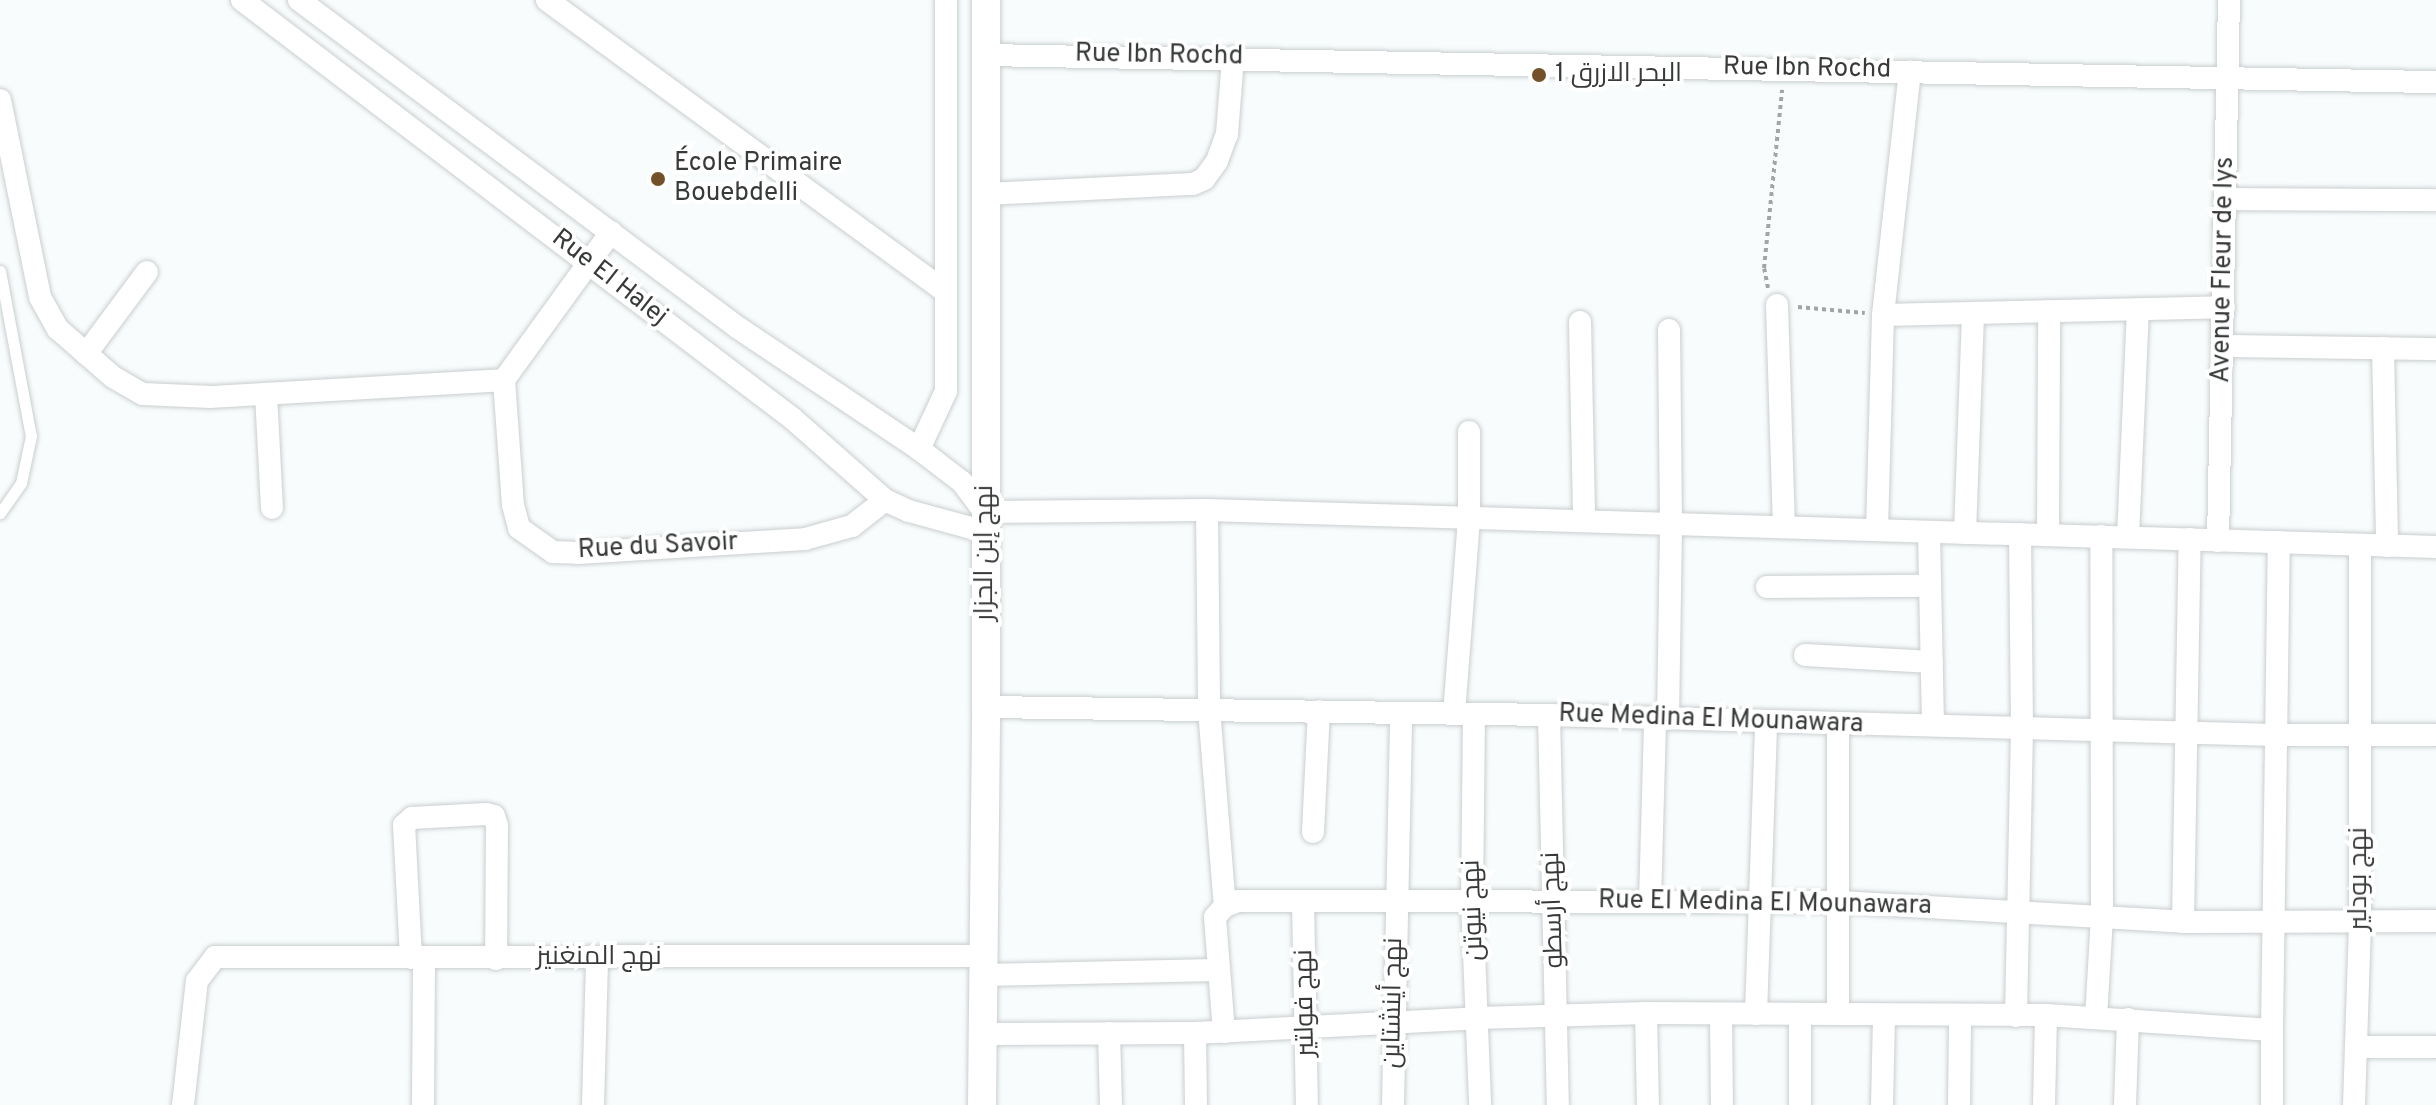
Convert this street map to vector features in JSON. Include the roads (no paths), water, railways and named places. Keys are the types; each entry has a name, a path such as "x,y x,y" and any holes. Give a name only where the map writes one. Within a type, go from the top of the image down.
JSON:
{"street":[{"name":"Rue El Halej","path":"242,0 793,419 885,500 909,511 985,522"},
{"name":"Rue El Halej","path":"299,0 737,327 919,449 962,482 985,522"},
{"path":"547,0 945,291"},
{"name":"نهج إبن الجزار","path":"982,1105 985,1034 986,0"},
{"name":"Avenue Fleur de lys","path":"2218,541 2229,0"},
{"path":"919,449 946,391 941,4"},
{"name":"Rue Ibn Rochd","path":"985,55 1233,57 2436,82"},
{"path":"986,194 1193,184 1204,179 1217,161 1227,134 1233,57"},
{"path":"1877,530 1883,315 1910,71"},
{"path":"0,100 40,297 58,329 113,377 143,394 266,394 504,380 587,261 611,232"},
{"path":"2226,199 2436,200"},
{"path":"86,354 147,272"},
{"path":"1777,305 1784,527"},
{"path":"1883,315 2224,307"},
{"path":"2128,537 2138,309"},
{"path":"2048,535 2049,311"},
{"path":"1965,533 1973,313"},
{"path":"1580,322 1584,521"},
{"path":"1650,902 1671,522 1669,330"},
{"path":"2223,346 2436,349"},
{"path":"2383,348 2387,546"},
{"name":"Rue du Savoir","path":"504,380 519,528 553,552 805,539 852,526 885,500"},
{"path":"266,394 272,508"},
{"name":"نهج نيوتن","path":"1469,432 1464,714 1480,1105"},
{"path":"985,522 1207,510 2436,547"},
{"path":"1207,510 1209,709 1225,906 1215,917 1224,1032"},
{"path":"1929,533 1933,725"},
{"path":"2016,1016 2022,727 2020,534"},
{"path":"2096,1018 2102,918 2101,536"},
{"path":"2183,922 2190,539"},
{"path":"2272,1105 2279,542"},
{"name":"نهج بودلير","path":"2354,1105 2360,921 2360,545"},
{"path":"1767,587 1930,586"},
{"path":"1805,655 1932,662"},
{"name":"Rue Medina El Mounawara","path":"986,707 1549,715 1838,725 2022,727 2103,732 2436,735"},
{"path":"1313,832 1319,711"},
{"name":"نهج أينشتاين","path":"1393,1105 1401,713"},
{"name":"نهج أرسطو","path":"1549,715 1558,1105"},
{"path":"1756,1014 1766,722"},
{"path":"1838,725 1838,1014"},
{"path":"423,1105 418,958 404,825 412,818 494,816 497,826 496,959"},
{"name":"Rue El Medina El Mounawara","path":"1225,906 1238,901 1840,902 2183,922 2436,921"},
{"name":"نهج فولتير","path":"1303,901 1308,1027 1307,1105"},
{"name":"نهج المنغنيز","path":"183,1105 197,981 215,957 597,959 1217,970"},
{"path":"593,1105 597,959"},
{"path":"985,1034 1195,1033 1478,1018 1646,1013 1960,1017 2046,1015 2272,1030"},
{"path":"1646,1013 1648,1105"},
{"path":"1721,1014 1722,1105"},
{"path":"1800,1014 1800,1105"},
{"path":"1882,1105 1884,1015"},
{"path":"2044,1105 2046,1015"},
{"path":"1959,1105 1960,1017"},
{"path":"2125,1105 2128,1019"},
{"path":"1109,1033 1111,1105"},
{"path":"1195,1033 1196,1105"},
{"path":"2358,1036 2436,1047"}],"lane":[{"path":"0,271 31,436 21,483 0,513"}],"place":[{"name":"1 البحر الازرق","path":"1539,75"},
{"name":"École Primaire Bouebdelli","path":"658,179"}]}
